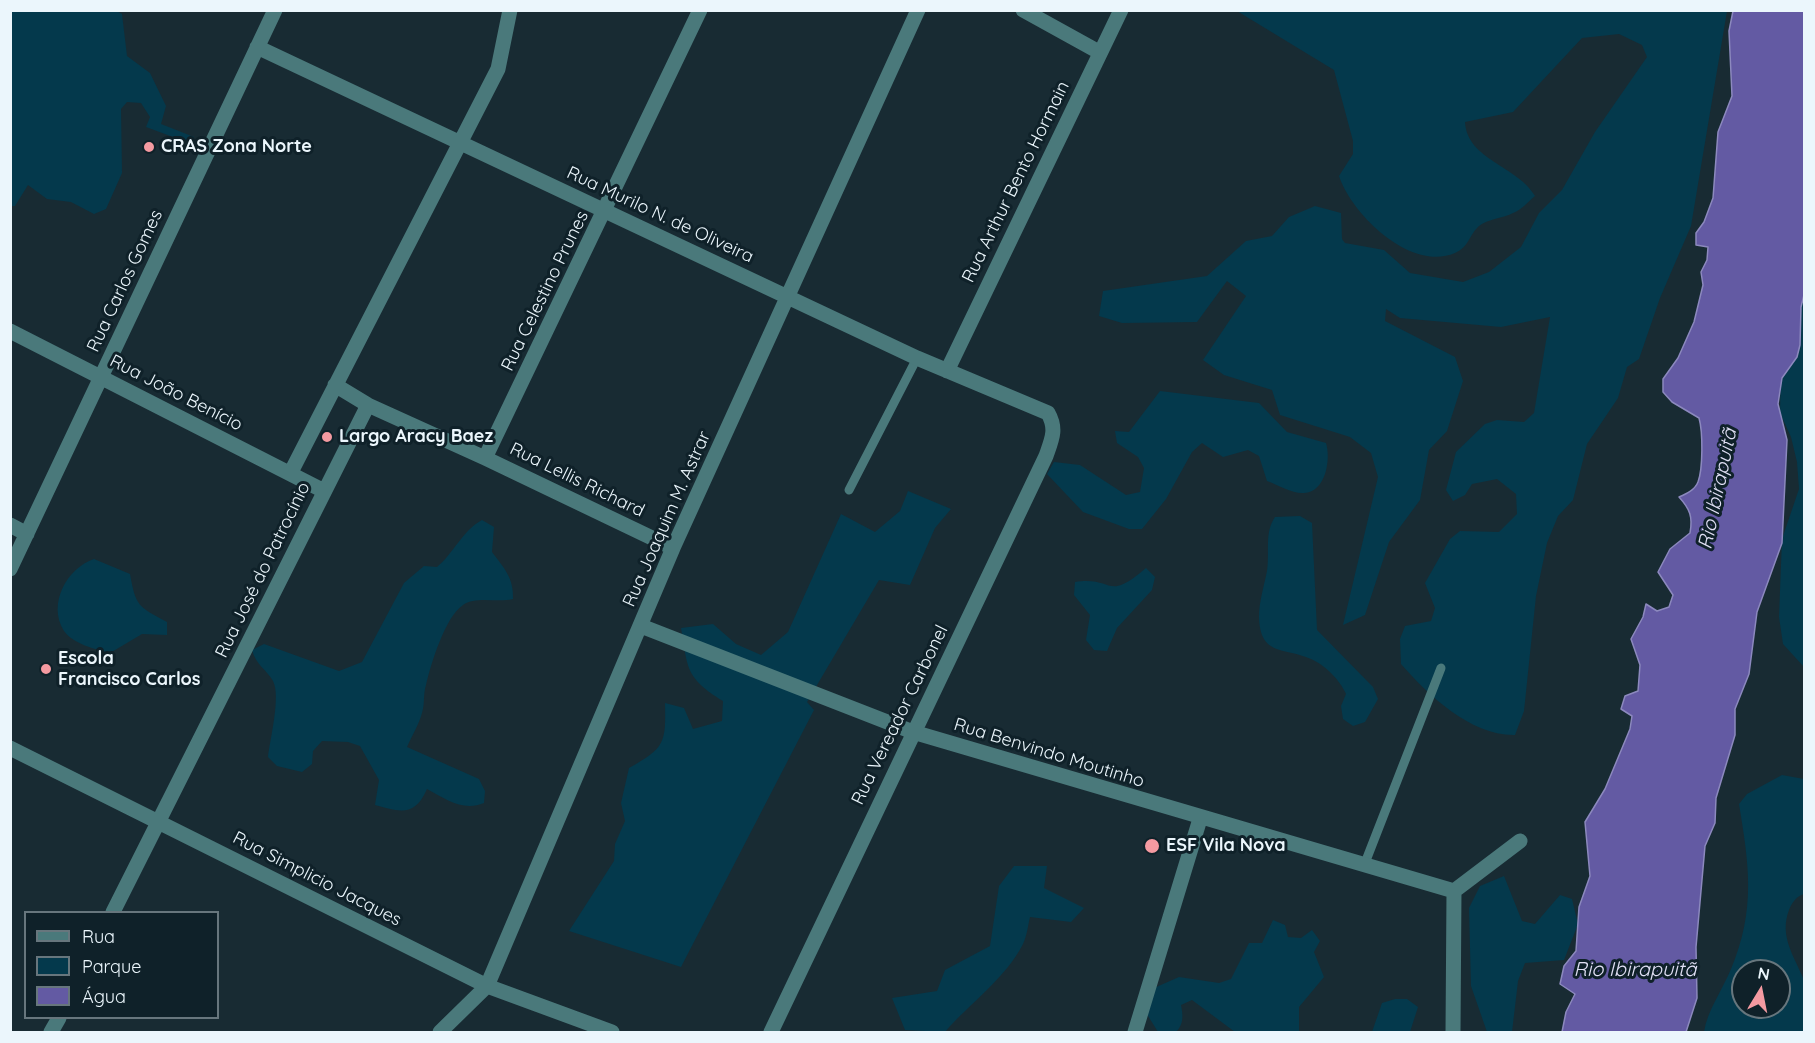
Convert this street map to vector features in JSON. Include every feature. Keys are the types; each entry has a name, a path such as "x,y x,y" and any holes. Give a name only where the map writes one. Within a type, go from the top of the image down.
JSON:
{"street":[{"name":"Rua Carlos Gomes","path":"10,569 275,10"},
{"name":"Rua José do Patrocínio","path":"291,472 498,69 510,10"},
{"name":"Rua Celestino Prunes","path":"485,458 606,211 700,10"},
{"name":"Rua Joaquim M. Astrar","path":"440,1032 487,986 642,626 673,548 918,10"},
{"path":"1023,10 1099,52"},
{"name":"Rua Arthur Bento Hormain","path":"947,371 1120,10"},
{"name":"Rua Murilo N. de Oliveira","path":"257,47 788,298 947,371 1048,412"},
{"name":"Rua João Benício","path":"10,331 291,472 324,491"},
{"name":"Rua Lellis Richard","path":"335,385 368,405 673,548"},
{"name":"Rua José do Patrocínio","path":"114,911 368,405"},
{"name":"Rua Vereador Carbonel","path":"771,1032 1046,456 1054,434 1053,422 1048,412"},
{"path":"10,525 27,534"},
{"name":"Rua Benvindo Moutinho","path":"642,626 913,732 1200,819 1365,863 1454,891"},
{"name":"Rua Simplicio Jacques","path":"10,748 487,986 612,1032"},
{"path":"1135,1032 1200,819"},
{"path":"1453,1032 1454,891 1520,841"}],"lane":[{"path":"849,490 917,357"},
{"path":"1365,863 1442,668"}],"green space":[{"path":"115,10 122,14 127,56 150,73 166,106 161,124 194,137 192,144 146,127 150,117 141,103 127,102 121,109 122,173 106,209 94,214 71,202 47,199 28,185 15,206 11,206 11,11"},
{"path":"1237,11 1727,11 1691,226 1660,298 1639,359 1627,367 1618,398 1587,444 1573,500 1558,516 1547,543 1536,596 1524,711 1515,735 1499,734 1482,729 1452,712 1437,700 1401,664 1400,639 1405,626 1431,621 1435,608 1425,583 1450,539 1460,531 1499,532 1517,514 1516,494 1497,479 1472,484 1465,495 1453,501 1446,490 1456,452 1485,424 1497,420 1524,422 1534,413 1550,317 1501,327 1400,318 1386,309 1385,321 1455,357 1463,381 1447,431 1429,450 1420,500 1389,542 1365,615 1343,625 1378,477 1371,453 1350,437 1280,415 1272,390 1224,375 1203,360 1246,296 1227,281 1197,322 1122,323 1099,316 1103,291 1207,276 1246,241 1272,236 1289,217 1315,206 1341,213 1342,239 1345,243 1384,250 1410,273 1463,282 1489,272 1521,247 1539,213 1562,190 1595,132 1647,57 1642,45 1619,34 1582,38 1513,112 1465,122 1468,135 1474,145 1517,177 1535,196 1516,212 1479,226 1460,250 1438,257 1420,254 1402,247 1385,236 1356,207 1346,191 1339,176 1353,154 1353,141 1334,70"},
{"path":"1804,278 1804,667 1783,644 1779,617 1782,539 1799,489 1797,462 1791,437 1780,413 1781,361"},
{"path":"1160,391 1259,403 1287,432 1326,443 1328,457 1322,481 1311,491 1300,493 1290,491 1267,481 1259,456 1248,450 1223,457 1202,443 1192,452 1166,499 1142,529 1129,529 1083,512 1047,474 1054,462 1080,465 1126,495 1140,492 1144,468 1138,457 1117,443 1115,431 1129,432"},
{"path":"908,491 951,509 935,528 910,585 879,580 807,702 814,710 681,967 569,931 614,861 615,844 625,821 621,803 629,768 650,755 661,743 665,727 665,703 684,708 693,729 722,721 723,701 695,679 685,654 681,628 713,624 736,644 761,655 788,632 841,514 875,532 900,511"},
{"path":"1300,516 1312,523 1317,630 1373,687 1378,699 1365,722 1353,726 1343,719 1341,706 1346,694 1332,674 1311,659 1269,645 1260,630 1259,611 1267,571 1268,536 1272,523 1275,517"},
{"path":"482,520 494,527 492,552 510,579 513,599 468,602 456,611 435,654 425,688 422,713 407,747 479,779 485,791 484,803 462,805 427,789 417,804 406,810 375,805 379,780 360,746 348,742 322,741 313,751 312,764 302,772 277,766 268,757 275,707 275,688 273,681 252,650 264,644 339,671 362,662 404,583 424,566 437,567 463,536"},
{"path":"94,559 130,574 134,593 140,604 167,622 167,635 142,634 110,653 85,645 68,636 59,621 59,599 62,588 76,570"},
{"path":"1146,568 1155,577 1152,590 1117,628 1107,651 1094,650 1086,640 1090,615 1074,595 1075,582 1088,581 1116,586 1133,578"},
{"path":"1782,775 1804,779 1804,894 1792,904 1786,919 1786,929 1789,946 1805,985 1804,1032 1704,1032 1712,1008 1731,969 1731,1019 1791,1019 1791,959 1735,959 1744,926 1748,887 1739,804 1747,794"},
{"path":"1014,866 1047,866 1044,888 1084,908 1071,922 1030,917 1024,941 1016,957 997,980 945,1032 905,1030 892,998 937,991 945,970 990,946 999,886"},
{"path":"1504,876 1522,921 1535,924 1560,895 1572,899 1578,924 1564,960 1525,963 1518,981 1512,1032 1487,1032 1471,986 1469,908 1480,886"},
{"path":"1273,920 1285,925 1288,937 1301,938 1312,930 1320,941 1314,952 1324,977 1299,1007 1299,1032 1235,1032 1192,1000 1181,1005 1182,1019 1176,1032 1158,1032 1145,1011 1154,988 1179,977 1219,983 1231,979 1249,943 1262,943"},
{"path":"1395,999 1407,999 1418,1007 1410,1032 1372,1032 1382,1003"}],"water":[{"name":"Rio Ibirapuitã","path":"1733,11 1804,11 1804,295 1801,307 1800,345 1797,357 1782,378 1778,404 1787,440 1782,543 1757,612 1749,674 1735,709 1735,735 1716,798 1715,823 1705,846 1696,947 1697,998 1686,1032 1562,1032 1566,1012 1575,994 1560,984 1564,966 1576,951 1579,907 1590,876 1585,822 1605,789 1630,729 1632,716 1621,709 1625,696 1638,691 1640,665 1631,639 1643,617 1646,604 1657,611 1669,607 1673,595 1658,572 1670,549 1690,533 1690,514 1679,497 1695,487 1700,476 1702,450 1699,418 1672,402 1663,392 1663,379 1678,358 1694,322 1703,285 1701,272 1707,260 1708,247 1696,245 1696,233 1704,222 1713,198 1718,132 1732,96 1729,31"}],"place":[{"name":"CRAS Zona Norte","path":"149,147"},
{"name":"Largo Aracy Baez","path":"327,437"},
{"name":"Escola Francisco Carlos","path":"46,669"},
{"name":"ESF Vila Nova","path":"1152,846"}]}
